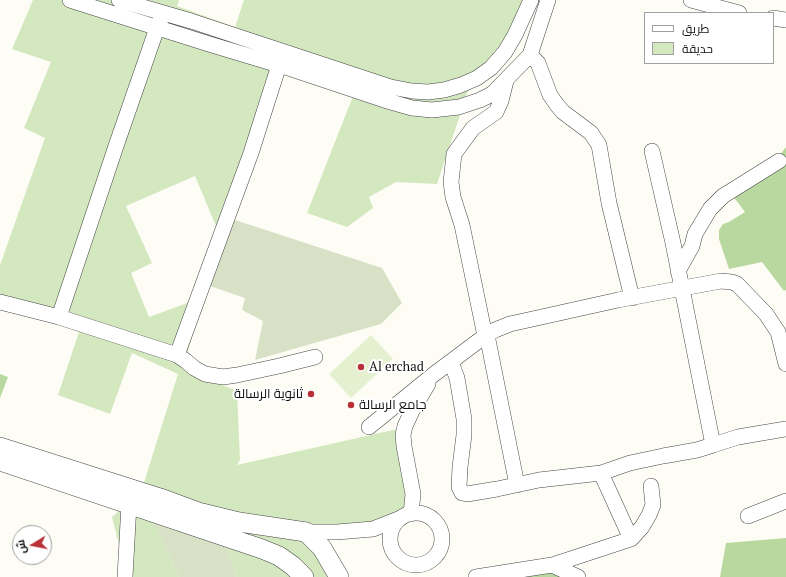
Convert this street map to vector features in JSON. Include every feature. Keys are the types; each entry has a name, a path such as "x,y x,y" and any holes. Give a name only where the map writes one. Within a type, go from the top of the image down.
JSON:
{"street":[{"path":"70,0 104,5 157,28 391,87 428,92 444,90 461,85 477,78 491,68 505,52 516,35 532,0"},
{"path":"119,0 191,21 384,100 412,108 432,110 459,107 492,94 530,55 548,0"},
{"path":"691,0 736,12"},
{"path":"59,317 116,146 157,28 164,14"},
{"path":"774,18 786,20"},
{"path":"530,55 538,63 550,95 557,105 563,112 591,133 599,145 609,203 632,298"},
{"path":"177,356 251,153 283,59"},
{"path":"506,80 501,101 496,112 474,128 454,154 451,182 453,197 462,225 517,485"},
{"path":"652,151 682,289 713,445"},
{"path":"678,271 692,246 695,234 710,209 723,196 779,161"},
{"path":"369,428 433,375 486,336 510,324 721,281 737,284 759,306 773,323 778,332 786,364"},
{"path":"0,302 59,317 177,356 205,374 223,377 256,372 315,357"},
{"path":"451,362 457,378 464,419 459,487 461,492 467,494 539,480 601,472 663,456 697,450 738,437 786,429"},
{"path":"0,447 160,498 198,512 239,522 306,532 336,532 373,529 407,516 421,514 429,517 436,523 441,531 442,540 441,549 436,557 428,563 420,565 410,565 402,561 395,555 390,540 394,527 407,516 413,494 404,446 403,435 405,426 433,375"},
{"path":"0,461 267,551 279,556 293,566 304,577"},
{"path":"601,472 630,539"},
{"path":"476,577 552,565 630,539 642,527 653,506 651,486"},
{"path":"748,516 786,502"},
{"path":"125,577 129,504"},
{"path":"373,529 391,546"},
{"path":"306,532 322,548 339,577"},
{"path":"322,548 336,532"},
{"path":"552,565 578,577"}],"green space":[{"path":"33,0 179,0 177,6 235,27 244,0 539,0 515,50 468,91 437,184 396,182 369,197 373,208 347,227 307,213 359,81 287,67 207,285 183,368 237,391 240,460 237,465 402,428 415,507 391,518 319,534 340,577 237,577 225,544 153,520 179,577 120,577 120,549 112,517 141,492 178,374 132,353 110,414 58,395 79,332 0,304 0,265 45,138 24,128 51,62 12,49","holes":["195,176 218,231 193,301 149,317 131,273 152,263 126,206"]},
{"path":"786,147 786,290 784,291 762,262 729,269 719,239 719,230 723,224 745,212 729,191 773,164"},
{"path":"232,219 382,268 402,303 381,324 255,360 263,321 242,310 245,298 207,285"},
{"name":"Al erchad","path":"371,335 393,359 351,398 329,374"},
{"path":"0,374 8,377 0,398"},
{"path":"152,519 225,544 237,577 179,577"},
{"path":"786,538 786,577 720,577 726,543"},
{"path":"556,566 579,577 489,577"}],"place":[{"name":"Al erchad","path":"361,367"},
{"name":"ثانوية الرسالة","path":"311,394"},
{"name":"جامع الرسالة","path":"351,405"}]}
